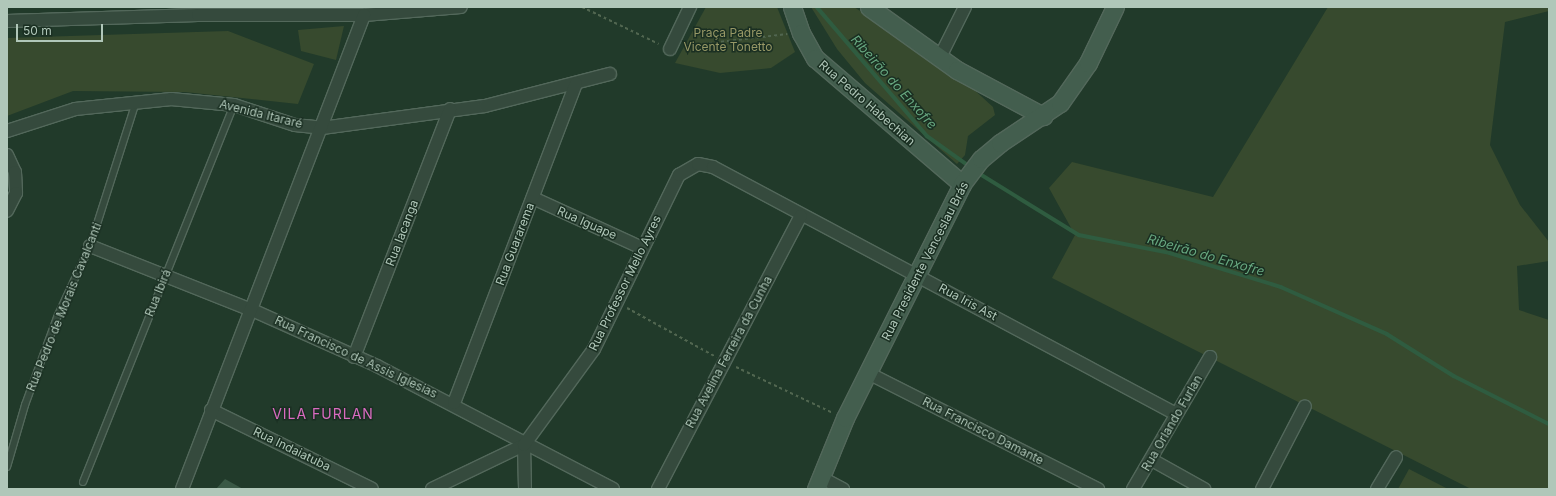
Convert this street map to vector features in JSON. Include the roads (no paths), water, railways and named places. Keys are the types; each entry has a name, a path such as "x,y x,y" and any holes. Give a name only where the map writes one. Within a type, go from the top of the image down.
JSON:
{"street":[{"path":"180,7 198,15"},
{"path":"7,21 198,15 364,15 414,9 461,7"},
{"path":"670,48 690,7"},
{"name":"Rua Pedro Habechian","path":"792,7 800,33 815,58 966,179"},
{"path":"869,7 940,57 1042,116"},
{"path":"940,57 965,7"},
{"name":"Rua Presidente Venceslau Brás","path":"819,483 845,418 966,179 981,159 1042,116 1072,88 1115,7"},
{"path":"182,489 211,410 252,310 322,128 364,15"},
{"name":"Avenida Itararé","path":"7,132 75,109 136,101 194,100 234,105 295,125 322,128 450,109 485,106 576,84 610,74"},
{"name":"Rua Guararema","path":"454,403 576,84"},
{"name":"Rua Iacanga","path":"354,356 450,109"},
{"path":"7,155 15,172 16,193 7,211"},
{"name":"Rua Iris Ast","path":"694,164 713,168 801,216 917,274 1176,414"},
{"name":"Rua Professor Mello Ayres","path":"524,445 594,349 642,248 679,175 694,164"},
{"name":"Rua Iguape","path":"533,198 642,248"},
{"name":"Rua Avelina Ferreira da Cunha","path":"658,489 801,216"},
{"name":"Rua Francisco de Assis Iglesias","path":"90,246 166,274 252,310 354,356 454,403 524,445 613,489"},
{"name":"Rua Orlando Furlan","path":"1133,489 1152,460 1176,414 1210,357"},
{"name":"Rua Francisco Damante","path":"868,373 1098,489"},
{"path":"1262,489 1305,406"},
{"name":"Rua Indaiatuba","path":"211,410 372,489"},
{"path":"432,489 524,445 525,489"},
{"path":"1377,489 1396,456"},
{"path":"1152,460 1204,489"},
{"path":"819,483 843,489"}],"lane":[{"name":"Rua Pedro de Morais Cavalcanti","path":"7,468 25,405 55,322 90,246 136,101"},
{"name":"Rua Ibirá","path":"83,482 234,105"}],"waterway":[{"name":"Ribeirão do Enxofre","path":"817,7 927,136 969,166"},
{"name":"Ribeirão do Enxofre","path":"977,172 1079,235 1170,253 1281,287 1387,334 1454,376 1549,424"}],"district":[{"name":"VILA FURLAN","path":"323,414"}],"park label":[{"name":"Praça Padre Vicente Tonetto","path":"728,40"}]}
